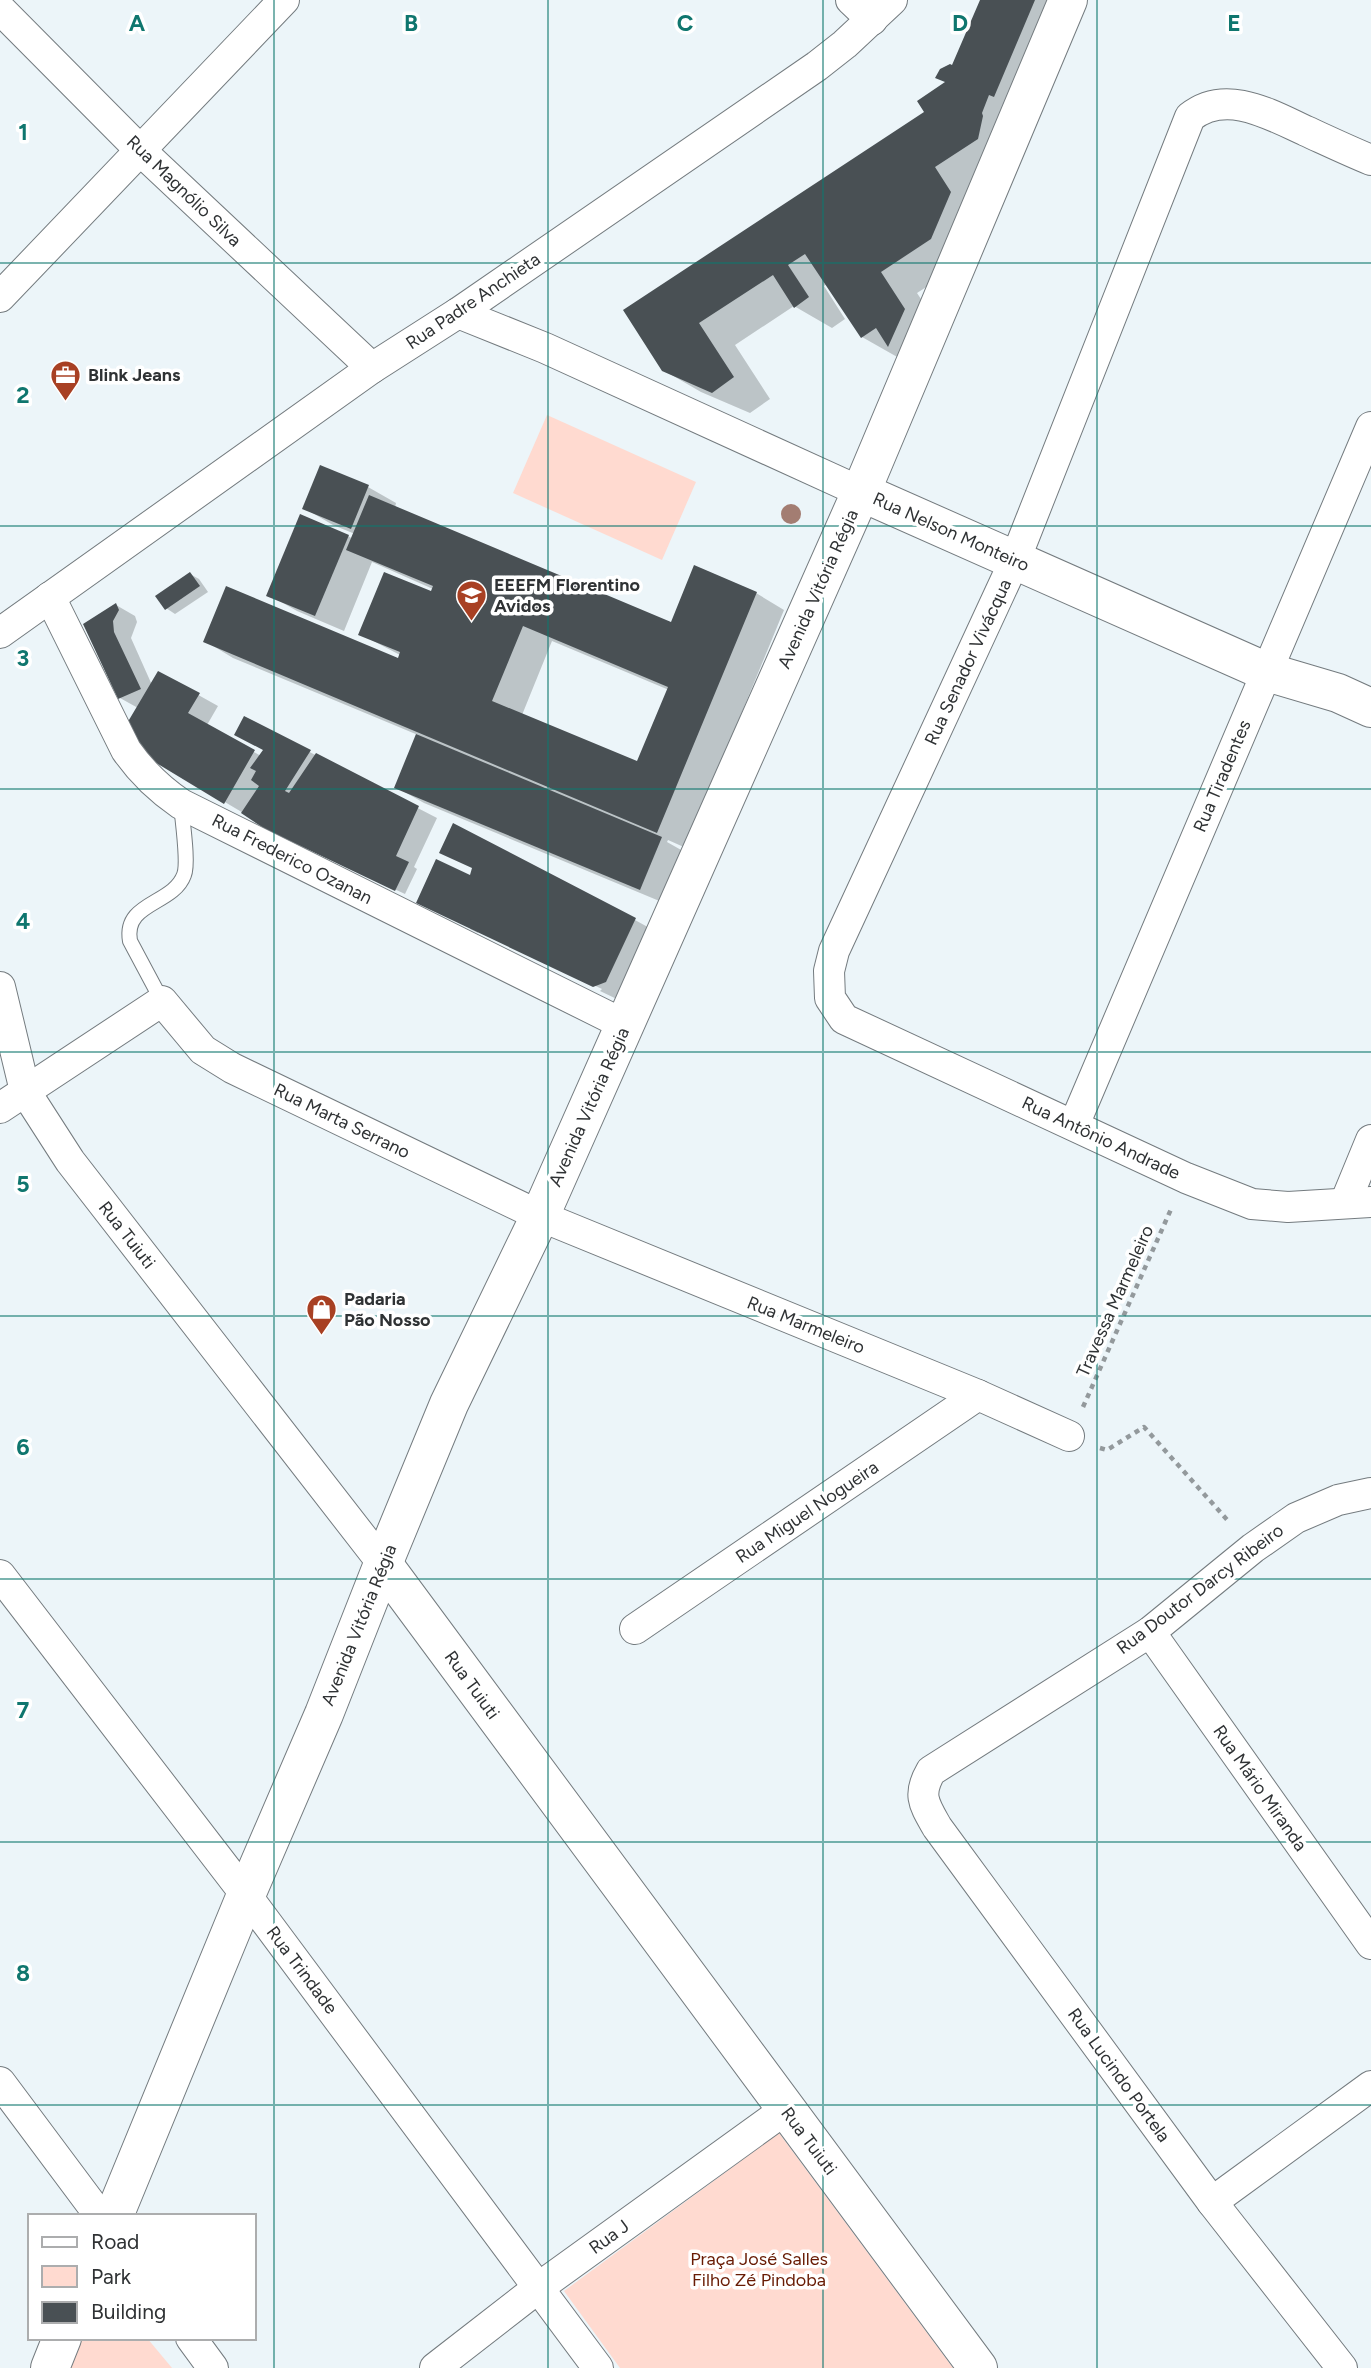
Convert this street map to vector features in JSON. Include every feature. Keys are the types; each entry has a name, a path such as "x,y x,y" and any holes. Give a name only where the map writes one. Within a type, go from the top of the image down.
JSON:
{"street":[{"path":"0,297 284,0"},
{"name":"Avenida Vitória Régia","path":"115,2214 246,1895 324,1714 449,1404 540,1216 862,492 1068,0"},
{"name":"Rua Padre Anchieta","path":"0,633 372,368 458,313 817,66 872,7"},
{"name":"Rua Magnólio Silva","path":"0,9 141,150 372,368"},
{"name":"Rua Senador Vivácqua","path":"844,1019 830,998 829,971 834,951 1015,560 1190,117 1199,109 1215,104 1256,108 1371,160"},
{"name":"Rua Nelson Monteiro","path":"458,313 545,348 1267,672 1338,693 1371,708"},
{"name":"Rua Tiradentes","path":"1074,1125 1371,428"},
{"name":"Rua Frederico Ozanan","path":"50,597 127,750 141,771 159,789 181,804 625,1025"},
{"name":"Rua Tuiuti","path":"0,987 5,1030 25,1091 71,1161 383,1564 978,2368"},
{"path":"0,1108 162,1001"},
{"name":"Rua Marta Serrano","path":"162,1001 203,1049 232,1068 540,1216"},
{"name":"Rua Antônio Andrade","path":"844,1019 1186,1178 1252,1204 1288,1207 1358,1202"},
{"path":"1358,1202 1371,1140"},
{"name":"Rua Marmeleiro","path":"540,1216 978,1395 1069,1436"},
{"name":"Rua Miguel Nogueira","path":"635,1629 978,1395"},
{"name":"Rua Doutor Darcy Ribeiro","path":"931,1771 1150,1632 1253,1548 1296,1518 1338,1500 1371,1493"},
{"name":"Rua Trindade","path":"0,1575 246,1895 598,2368"},
{"name":"Rua Mário Miranda","path":"1150,1632 1371,1944"},
{"name":"Rua Lucindo Portela","path":"931,1771 922,1786 926,1807 937,1827 1212,2202 1342,2368"},
{"path":"0,2082 99,2214"},
{"path":"1212,2202 1371,2086"},
{"name":"Rua J","path":"435,2368 538,2288 786,2109"},
{"path":"50,2368 61,2340"},
{"path":"192,2340 212,2368"}],"lane":[{"path":"162,1001 130,941 128,932 130,920 177,888 186,872 181,804"}],"path":[{"name":"Travessa Marmeleiro","path":"1069,1436 1186,1178"},
{"path":"1069,1436 1107,1450 1144,1427 1253,1548"}],"green space":[{"path":"547,415 696,482 662,560 513,493"},
{"name":"Praça José Salles Filho Zé Pindoba","path":"779,2133 953,2368 620,2368 564,2291"},
{"path":"72,2340 149,2340 172,2368 59,2368"}],"building":[{"path":"980,0 1035,0 994,97 989,95 982,113 978,139 935,167 951,192 931,239 881,272 905,309 888,347 876,328 861,338 805,254 788,265 809,297 794,308 773,275 699,323 734,377 712,393 662,371 623,310 924,112 917,101 945,82 935,78 940,69 952,65"},
{"path":"320,465 369,485 351,529 302,509"},
{"path":"369,495 671,622 694,565 757,592 657,833 203,642 226,586 398,658 400,652 358,635 384,572 431,591 433,586 346,550","holes":["523,626 668,687 637,761 492,701"]},
{"path":"300,514 349,535 315,616 266,596"},
{"path":"190,572 200,586 165,610 155,596"},
{"path":"116,603 119,610 113,621 114,632 141,689 118,699 83,624"},
{"path":"158,671 200,693 188,713 255,750 224,804 153,761 126,725"},
{"path":"244,716 311,750 285,791 289,793 316,753 419,806 396,856 409,862 395,891 265,829 241,813 259,786 251,780 256,771 250,768 263,750 234,735"},
{"path":"416,734 662,837 640,890 394,788"},
{"path":"453,823 636,918 606,982 593,987 416,903 436,859 470,875 472,868 439,853"}],"place":[{"name":"Blink Jeans","path":"65,402"},
{"name":"EEEFM Florentino Avidos","path":"471,622"},
{"name":"Padaria Pão Nosso","path":"321,1336"}]}
